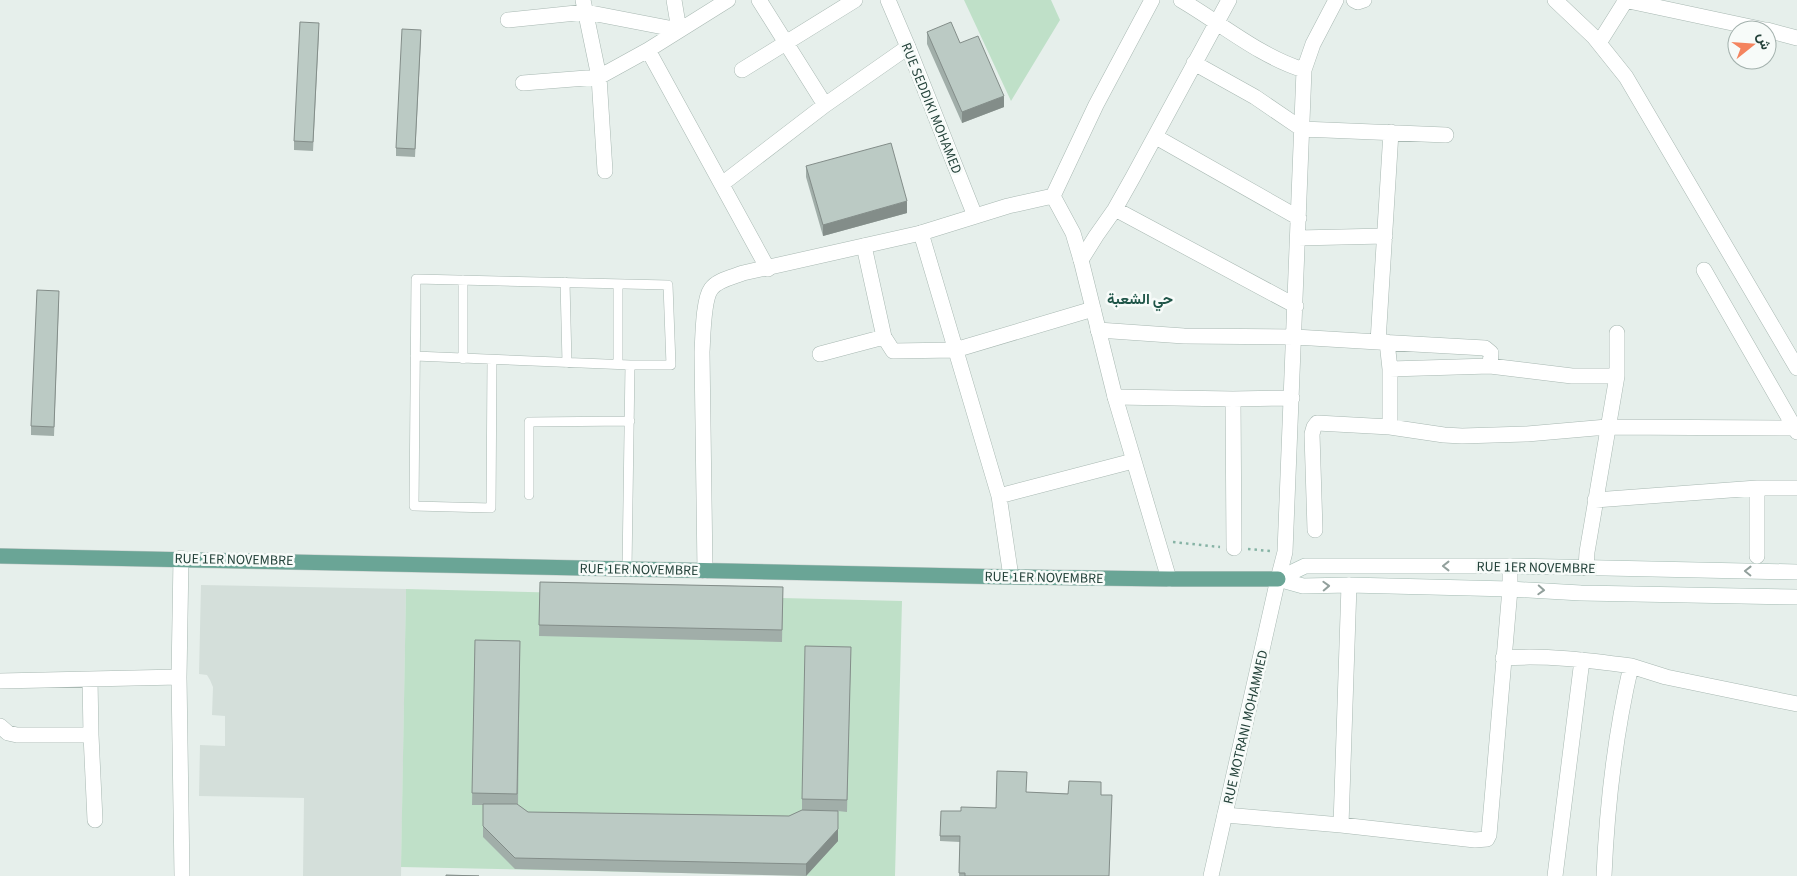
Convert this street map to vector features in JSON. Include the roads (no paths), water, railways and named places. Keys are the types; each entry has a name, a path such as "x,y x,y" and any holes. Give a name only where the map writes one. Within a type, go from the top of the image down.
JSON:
{"main road":[{"name":"RUE 1ER NOVEMBRE","path":"0,556 181,558 704,571 1169,579 1278,579"}],"street":[{"path":"674,0 679,30"},
{"path":"523,83 600,77 648,50 728,0"},
{"path":"759,0 825,105"},
{"path":"742,70 855,0"},
{"name":"RUE SEDDIKI MOHAMED","path":"888,0 975,216"},
{"path":"1053,196 1096,105 1152,0"},
{"path":"1181,0 1269,56 1289,66 1304,70"},
{"path":"1081,260 1115,209 1156,137 1229,0"},
{"name":"RUE MOTRANI MOHAMMED","path":"1211,876 1285,552 1295,337 1304,70 1313,44 1336,0"},
{"path":"1354,0 1358,2 1364,0"},
{"path":"1555,0 1599,43 1614,60 1635,90 1797,368"},
{"path":"1599,43 1625,0 1727,22"},
{"path":"508,20 585,6 679,30"},
{"path":"585,6 600,77 605,171"},
{"path":"1777,33 1797,38"},
{"path":"722,184 825,105 908,47"},
{"path":"648,50 768,268"},
{"path":"1194,63 1255,97 1302,129 1446,135"},
{"path":"1390,427 1390,369 1383,342 1385,236 1391,132"},
{"path":"1156,137 1299,218"},
{"path":"704,571 703,320 711,289 720,282 742,274 920,233 975,216 1053,196"},
{"path":"1053,196 1073,233 1115,397 1169,579"},
{"path":"1115,209 1296,306"},
{"path":"920,233 999,496 1011,576"},
{"path":"1298,238 1385,236"},
{"path":"864,246 884,337 894,351 955,350 1093,309"},
{"path":"1704,270 1796,430"},
{"path":"1098,330 1184,336 1295,337 1485,348 1491,353 1490,366"},
{"path":"1586,568 1595,500 1617,376 1617,333"},
{"path":"820,354 884,337"},
{"path":"1390,369 1490,366 1572,376 1617,376"},
{"path":"1115,397 1292,398"},
{"path":"1233,399 1234,548"},
{"path":"1315,530 1312,434 1317,423 1390,427 1462,436 1527,434 1607,427 1796,430"},
{"path":"999,496 1133,461"},
{"path":"1595,500 1757,488 1797,488"},
{"path":"1757,488 1757,556"},
{"path":"181,558 179,677 182,876"},
{"name":"RUE 1ER NOVEMBRE","path":"1278,579 1305,566 1510,566 1797,572"},
{"path":"1225,815 1341,825 1475,840 1487,839 1489,835 1510,588 1510,566"},
{"name":"RUE 1ER NOVEMBRE","path":"1278,579 1303,586 1510,588 1582,593 1797,597"},
{"path":"1341,825 1349,585"},
{"path":"1503,658 1526,656 1631,666 1675,679 1797,704"},
{"path":"1555,876 1582,660"},
{"path":"1604,876 1609,790 1631,666"},
{"path":"0,681 179,677"},
{"path":"90,679 95,820"},
{"path":"0,726 8,733 17,735 91,735"}],"lane":[{"path":"416,356 671,366 668,285 416,279 414,506 491,508 492,360"},
{"path":"463,280 463,359"},
{"path":"565,282 567,363"},
{"path":"618,284 618,364"},
{"path":"627,569 630,365"},
{"path":"529,495 528,422 630,421"}],"district":[{"name":"حي الشعبة","path":"1140,299"}]}
